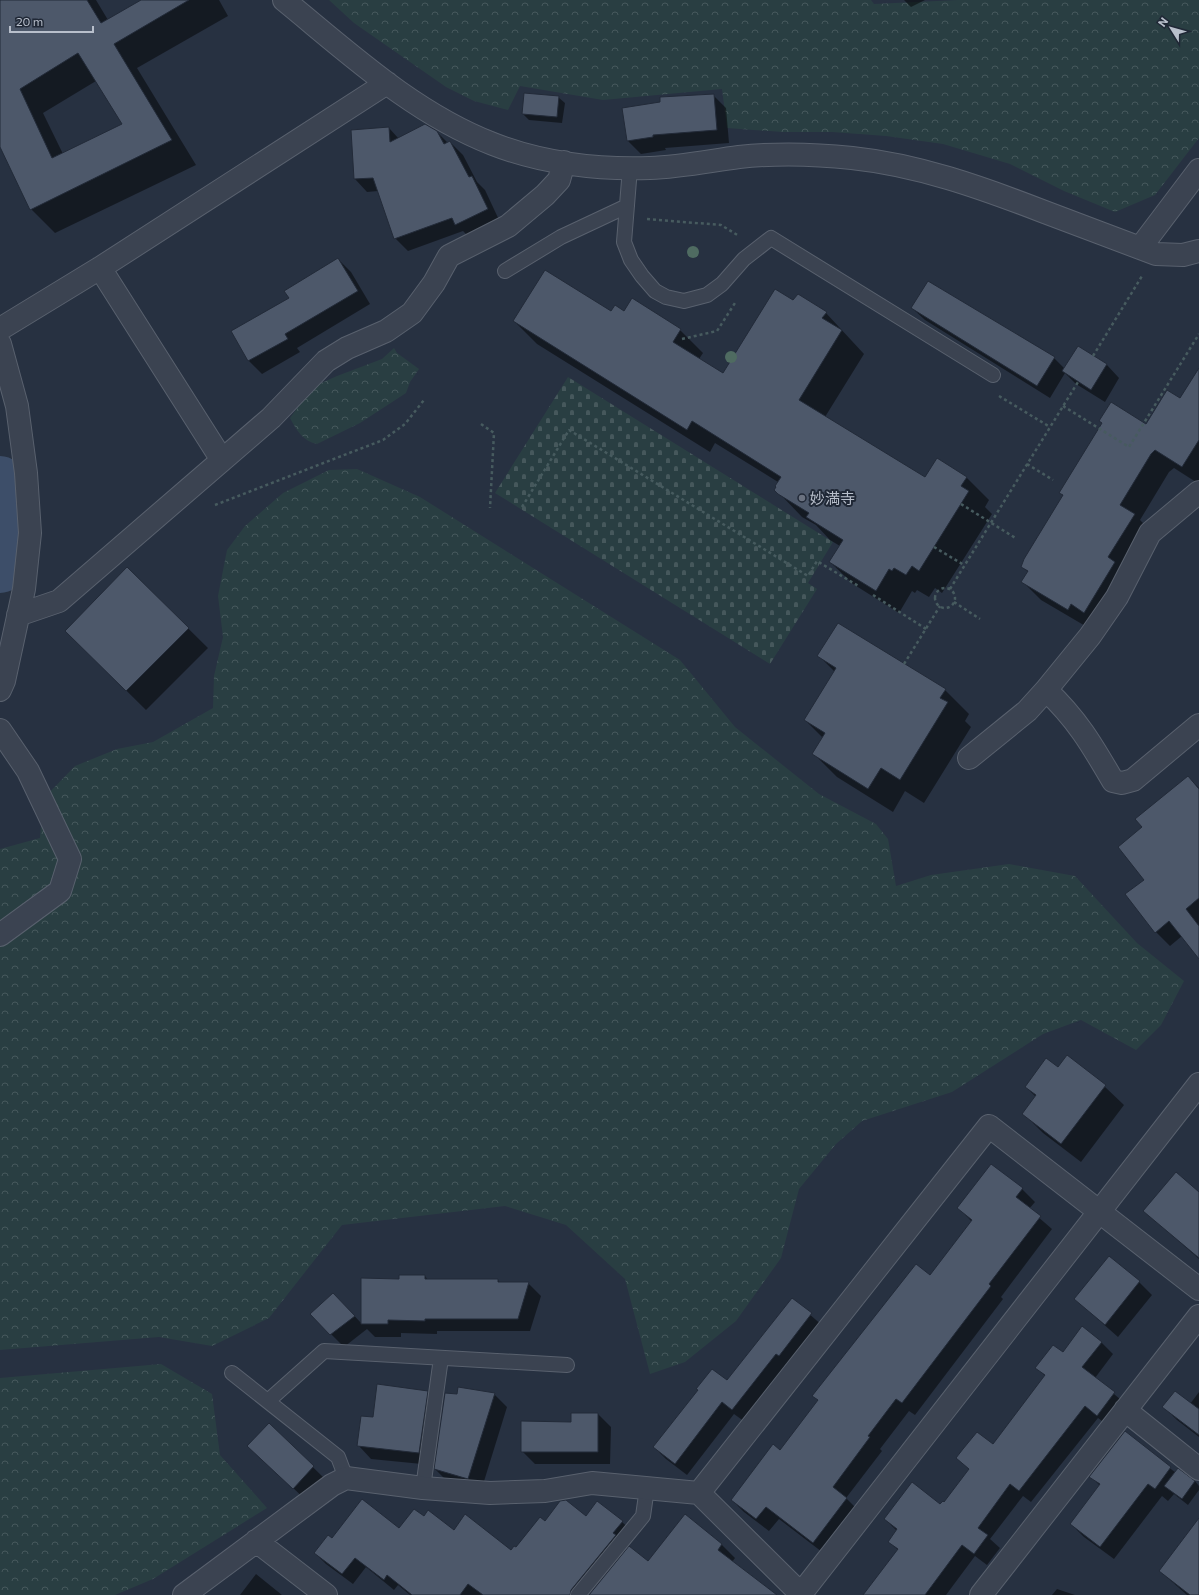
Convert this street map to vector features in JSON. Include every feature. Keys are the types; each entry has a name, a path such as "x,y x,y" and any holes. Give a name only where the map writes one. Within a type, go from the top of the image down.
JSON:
{"street":[{"path":"284,0 387,83 427,110 477,137 513,150 564,162 630,168 669,167 742,157 779,155 815,155 889,163 960,180 1148,251 1183,255 1199,251"},
{"path":"0,329 100,268 387,83"},
{"path":"18,615 59,601 271,418 326,362 347,348 386,331 412,313 434,283 449,256 508,226 545,195 559,180 564,162"},
{"path":"1148,251 1199,170"},
{"path":"100,268 222,460"},
{"path":"0,344 16,406 26,473 30,533 24,589 4,681 0,690"},
{"path":"969,758 1027,711 1046,690 1090,636 1117,597 1150,533 1199,492"},
{"path":"1046,690 1074,717 1113,781 1122,783 1133,780 1199,725"},
{"path":"0,730 28,771 70,859 60,891 0,935"},
{"path":"184,1595 332,1485 346,1478 423,1488 490,1493 545,1491 592,1483 699,1493 801,1594 1199,1084"},
{"path":"699,1493 989,1126 1199,1289"},
{"path":"981,1595 1199,1316"},
{"path":"1125,1410 1199,1469"},
{"path":"256,1541 326,1595"}],"lane":[{"path":"630,168 624,242 631,260 648,284 666,297 690,301 707,295 722,284 744,259 771,238 993,375"},
{"path":"505,271 561,237 627,212"},
{"path":"268,1401 324,1351 567,1365"},
{"path":"423,1488 440,1358"},
{"path":"232,1374 338,1457 346,1478"},
{"path":"578,1595 643,1516 647,1488"}],"path":[{"path":"627,212 721,225"},
{"path":"1093,356 1148,251"},
{"path":"682,339 718,331"},
{"path":"1063,406 1129,447 1199,334"},
{"path":"950,589 1078,382"},
{"path":"215,505 383,440 405,424 424,400"},
{"path":"481,424 494,432 490,508"},
{"path":"522,507 569,430 808,576 817,562 860,587"},
{"path":"1027,464 1053,480"},
{"path":"961,504 1017,539"},
{"path":"934,547 964,565"},
{"path":"941,589 950,589 955,595 954,602 948,607 940,606 936,602 937,593 941,589"},
{"path":"873,595 926,629"},
{"path":"954,602 980,619"},
{"path":"904,664 940,606"}],"green space":[{"path":"329,0 871,0 874,4 958,0 1199,0 1199,138 1155,195 1115,212 1064,191 1010,164 943,144 886,136 832,132 783,132 727,128 722,89 603,100 520,86 508,110 474,101 446,87 354,23"},
{"path":"394,348 397,353 419,369 410,382 406,393 360,423 317,444 308,441 301,435 290,418 300,404 319,384 382,359"},
{"path":"568,377 833,542 808,583 817,589 770,664 495,493"},
{"path":"357,469 420,497 680,660 735,727 819,794 876,824 888,839 896,886 931,875 1009,864 1075,876 1137,943 1184,981 1161,1025 1136,1050 1081,1020 1043,1034 952,1092 862,1121 836,1144 799,1189 781,1258 736,1321 685,1362 650,1374 625,1279 566,1225 505,1206 342,1225 269,1318 212,1346 159,1337 0,1350 0,849 40,838 43,799 75,766 117,749 153,742 213,708 214,676 223,637 218,596 227,550 245,526 283,493 329,470"},
{"path":"161,1364 212,1394 220,1455 267,1508 153,1579 115,1595 0,1595 0,1378"}],"building":[{"path":"0,0 87,0 101,23 141,0 189,0 114,44 172,140 30,210 0,147","holes":["78,53 122,124 52,158 20,89"]},
{"path":"524,93 559,96 557,117 522,114"},
{"path":"714,94 717,130 653,135 653,137 627,141 622,108 660,102 660,97"},
{"path":"425,124 437,131 444,144 450,141 469,177 472,176 488,209 455,225 452,218 394,239 373,178 354,179 351,130 389,127 390,142"},
{"path":"338,258 358,291 285,334 288,339 248,361 231,331 289,298 284,291"},
{"path":"545,270 611,311 615,305 624,311 632,298 681,329 673,342 723,373 775,289 793,300 798,294 827,312 822,318 842,330 799,400 925,477 937,458 967,477 961,486 969,491 919,571 912,566 906,575 894,568 892,571 889,569 876,591 829,562 843,540 806,517 809,513 774,490 781,477 692,421 687,430 513,321"},
{"path":"928,281 1055,357 1037,386 911,308"},
{"path":"1078,346 1107,364 1091,390 1062,371"},
{"path":"1199,368 1199,440 1182,467 1155,450 1151,454 1120,505 1135,514 1108,557 1115,562 1084,613 1071,604 1068,610 1021,582 1028,571 1021,567 1024,559 1063,495 1059,493 1102,423 1099,421 1111,402 1146,424 1167,390 1180,398"},
{"path":"127,567 189,628 126,691 65,631"},
{"path":"838,623 946,689 940,698 948,702 900,780 881,768 868,789 812,754 825,733 804,720 836,668 817,656"},
{"path":"1188,776 1199,789 1199,898 1186,909 1199,926 1199,959 1169,921 1155,933 1125,894 1144,880 1118,847 1142,827 1135,819"},
{"path":"1067,1055 1106,1085 1061,1144 1022,1114 1036,1095 1025,1087 1046,1058 1058,1067"},
{"path":"991,1164 1023,1188 1016,1197 1041,1216 989,1284 991,1286 902,1403 896,1399 868,1436 870,1437 833,1487 847,1498 813,1543 766,1507 756,1519 731,1500 773,1444 780,1450 818,1400 812,1396 916,1264 930,1275 972,1220 957,1208"},
{"path":"1176,1172 1199,1192 1199,1258 1143,1211"},
{"path":"1109,1256 1140,1281 1105,1325 1074,1299"},
{"path":"399,1275 425,1275 425,1279 498,1279 498,1282 529,1282 518,1319 425,1319 425,1321 388,1320 388,1324 361,1324 361,1278 399,1279"},
{"path":"333,1293 355,1316 330,1335 310,1314"},
{"path":"792,1298 812,1313 779,1356 776,1354 732,1410 722,1402 675,1464 653,1447 698,1390 696,1389 712,1369 727,1380"},
{"path":"1082,1326 1102,1342 1082,1367 1115,1392 1097,1416 1085,1406 1019,1491 1010,1484 978,1528 988,1535 974,1554 962,1545 925,1595 863,1595 898,1549 888,1542 897,1529 884,1519 912,1482 940,1504 943,1501 944,1502 969,1469 956,1458 963,1449 977,1432 993,1444 1045,1375 1035,1368 1053,1345 1063,1352"},
{"path":"377,1384 428,1391 419,1453 357,1446 361,1416 373,1417"},
{"path":"458,1387 495,1393 468,1479 434,1469 445,1393 457,1394"},
{"path":"1175,1391 1199,1409 1199,1435 1162,1407"},
{"path":"571,1413 598,1413 598,1452 521,1452 521,1421 571,1422"},
{"path":"269,1423 314,1466 293,1489 247,1446"},
{"path":"1125,1431 1171,1467 1155,1489 1148,1484 1100,1547 1070,1524 1100,1484 1089,1477"},
{"path":"1178,1468 1195,1481 1182,1499 1164,1486"},
{"path":"362,1499 399,1528 414,1509 424,1516 428,1510 454,1530 465,1514 511,1550 514,1546 516,1547 540,1517 545,1521 560,1501 566,1500 586,1516 597,1501 623,1521 613,1533 616,1535 571,1590 570,1595 483,1595 468,1584 460,1595 412,1595 387,1575 384,1580 355,1558 342,1574 314,1553 328,1535 332,1538"},
{"path":"685,1514 722,1544 718,1550 777,1595 589,1595 629,1546 648,1561"},
{"path":"1199,1518 1199,1595 1190,1595 1159,1571"}],"waterway":[{"path":"0,481 2,532 0,568"}],"place":[{"name":"妙満寺","path":"802,498"}]}
